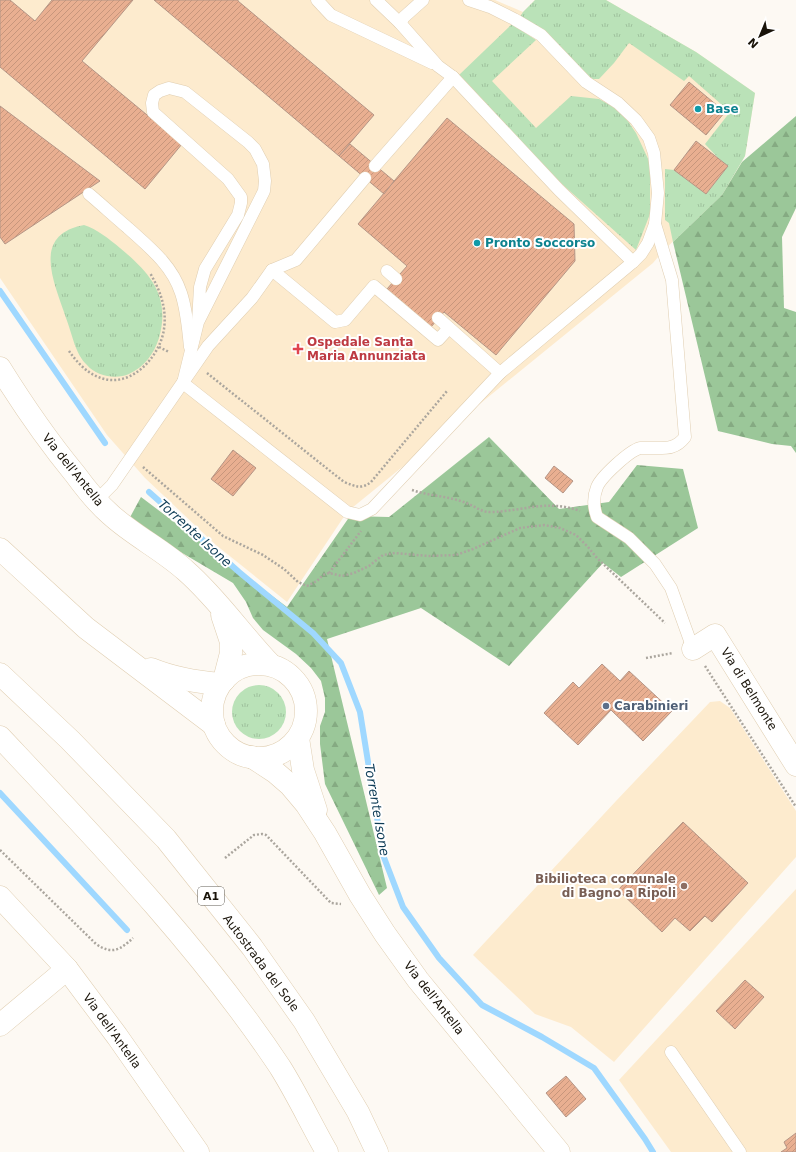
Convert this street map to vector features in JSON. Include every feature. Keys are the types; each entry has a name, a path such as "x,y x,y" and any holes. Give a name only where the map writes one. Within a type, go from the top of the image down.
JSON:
{"main road":[{"name":"Via dell'Antella","path":"0,368 57,453 96,501 140,538 186,570 218,602 251,644 271,665"},
{"path":"0,549 86,628 214,725"},
{"name":"Via dell'Antella","path":"218,602 231,642 231,653 222,682 216,692 212,708 214,725 220,736 228,746 243,755 261,758 278,754 285,750 298,738 306,717 304,695 291,676 282,669 271,665 245,665 234,671 222,682"},
{"name":"Via di Belmonte","path":"693,649 715,635 796,765"},
{"path":"124,658 163,674 184,680 222,682"},
{"name":"Autostrada del Sole","path":"0,674 70,740 166,839 252,947 304,1021 358,1112 377,1152"},
{"path":"0,737 99,842 187,944 249,1023 281,1069 327,1152"},
{"name":"Via dell'Antella","path":"298,738 300,756 307,783 325,833"},
{"name":"Via dell'Antella","path":"252,757 290,785 306,804 325,833 360,895 385,934 418,980 559,1152"},
{"name":"Via dell'Antella","path":"0,897 67,969 117,1036 198,1152"},
{"path":"0,1025 67,969"}],"lane":[{"path":"317,0 331,15 438,66 453,77 559,190 633,262"},
{"path":"376,0 400,23 438,66"},
{"path":"400,23 404,17 423,0"},
{"path":"183,384 347,512 360,515 372,509 500,373 641,254 648,243 655,224 658,193 654,153 649,138 636,120 618,103 586,82 541,35 490,7 469,0"},
{"path":"375,166 453,77"},
{"path":"183,384 198,322 200,287 205,269 238,215 241,197 228,179 153,112 152,103 154,95 169,88 185,92 248,142 255,149 263,164 265,175 264,191 198,322"},
{"path":"96,501 112,485 132,458 208,346 252,298 272,270 296,260 365,178"},
{"path":"89,194 149,246 161,258 171,272 181,292 185,311 190,355"},
{"path":"655,224 672,280 685,437 680,444 672,447 640,448 625,457 598,485 594,500 597,516 629,538 655,564 671,588 693,649"},
{"path":"272,270 335,322 346,320 374,286 438,340 449,328"},
{"path":"438,318 500,373"},
{"path":"671,1052 740,1152"}],"path":[{"path":"69,352 84,368 96,376 108,379 128,377 138,372 154,357 159,347 164,329 164,314 162,299 149,271"},
{"path":"159,347 169,352"},
{"path":"206,372 344,482 356,487 365,487 372,482 447,391"},
{"path":"132,458 223,536 263,556 284,569 302,585 307,586 312,584 323,575 329,573 342,576 354,573 369,566 383,555 395,553 428,556 456,555 473,550 520,528 544,525 560,528 576,535 597,558 670,627"},
{"path":"406,487 416,491 466,503 490,513 533,506 556,505 568,506 597,516"},
{"path":"329,573 365,526 372,509"},
{"path":"646,658 693,649 796,807"},
{"path":"225,858 254,835 266,835 331,903 344,904"},
{"path":"0,850 100,947 111,951 117,950 133,938"}],"shaded area":[{"name":"Ospedale Santa Maria Annunziata","path":"0,0 495,0 523,12 535,0 606,0 696,52 755,93 745,156 722,195 663,251 653,263 347,512 287,602 216,545 145,478 107,435 0,278"},
{"path":"720,701 730,708 796,811 796,857 614,1062 571,1027 535,1014 473,955 710,702"},
{"path":"796,889 796,1152 671,1152 619,1080"}],"green space":[{"path":"535,0 606,0 696,52 755,93 745,156 722,195 673,242 669,223 665,220 665,169 674,170 706,194 728,166 705,144 730,112 689,76 684,81 629,43 614,63 599,79 589,79 520,17"},
{"path":"512,24 536,40 492,81 536,128 571,96 599,99 621,111 636,133 650,163 650,214 636,250 554,177 459,75"},
{"path":"796,116 796,208 782,237 784,308 796,312 796,453 791,446 772,444 718,431 673,242 722,195 742,162"},
{"path":"84,225 103,235 131,257 149,276 160,298 162,323 157,344 144,364 124,376 106,376 91,369 83,360 74,343 53,276 51,262 52,250 57,239 67,230"},
{"path":"489,437 559,509 609,502 637,465 683,469 698,528 621,577 603,563 509,666 421,608 327,639 387,888 379,895 325,784 320,744 320,726 325,712 325,698 321,681 311,668 296,654 263,630 253,618 246,602 233,583 128,521 141,497 287,607 350,516 389,517"},
{"path":"254,685 264,685 274,689 282,697 286,707 286,717 282,727 274,735 264,739 254,739 244,735 236,727 232,717 232,707 236,697 244,689"}],"building":[{"path":"0,0 10,0 35,21 52,0 133,0 82,61 182,144 145,189 0,67"},
{"path":"154,0 238,0 374,115 339,156"},
{"name":"Base","path":"689,82 725,112 706,135 670,105"},
{"path":"0,106 100,181 5,244 0,237"},
{"name":"Pronto Soccorso","path":"447,118 574,224 575,261 496,355 444,312 431,327 387,289 407,266 358,224"},
{"path":"696,141 728,166 706,194 674,170"},
{"path":"350,144 394,181 384,194 339,156"},
{"path":"233,450 256,468 233,496 211,479"},
{"path":"554,466 573,481 563,493 545,478"},
{"path":"602,664 620,681 629,671 672,711 643,741 611,710 578,745 544,713 573,682 579,688"},
{"path":"683,822 748,883 712,922 705,916 690,931 675,918 662,932 618,890"},
{"path":"745,980 764,997 735,1029 716,1011"},
{"path":"566,1076 586,1099 566,1117 546,1093"},
{"path":"796,1133 796,1152 781,1152 787,1148 784,1142"}],"waterway":[{"name":"Torrente Isone","path":"0,291 105,443"},
{"name":"Torrente Isone","path":"149,492 239,572 313,633 341,663 360,712 383,855 403,907 439,958 482,1005 542,1037 594,1068 653,1152"},
{"path":"0,793 127,930"}],"place":[{"name":"Base","path":"698,109"},
{"name":"Pronto Soccorso","path":"477,243"},
{"name":"Ospedale Santa Maria Annunziata","path":"298,349"},
{"name":"Carabinieri","path":"606,706"},
{"name":"Bibilioteca comunale di Bagno a Ripoli","path":"684,886"}]}
